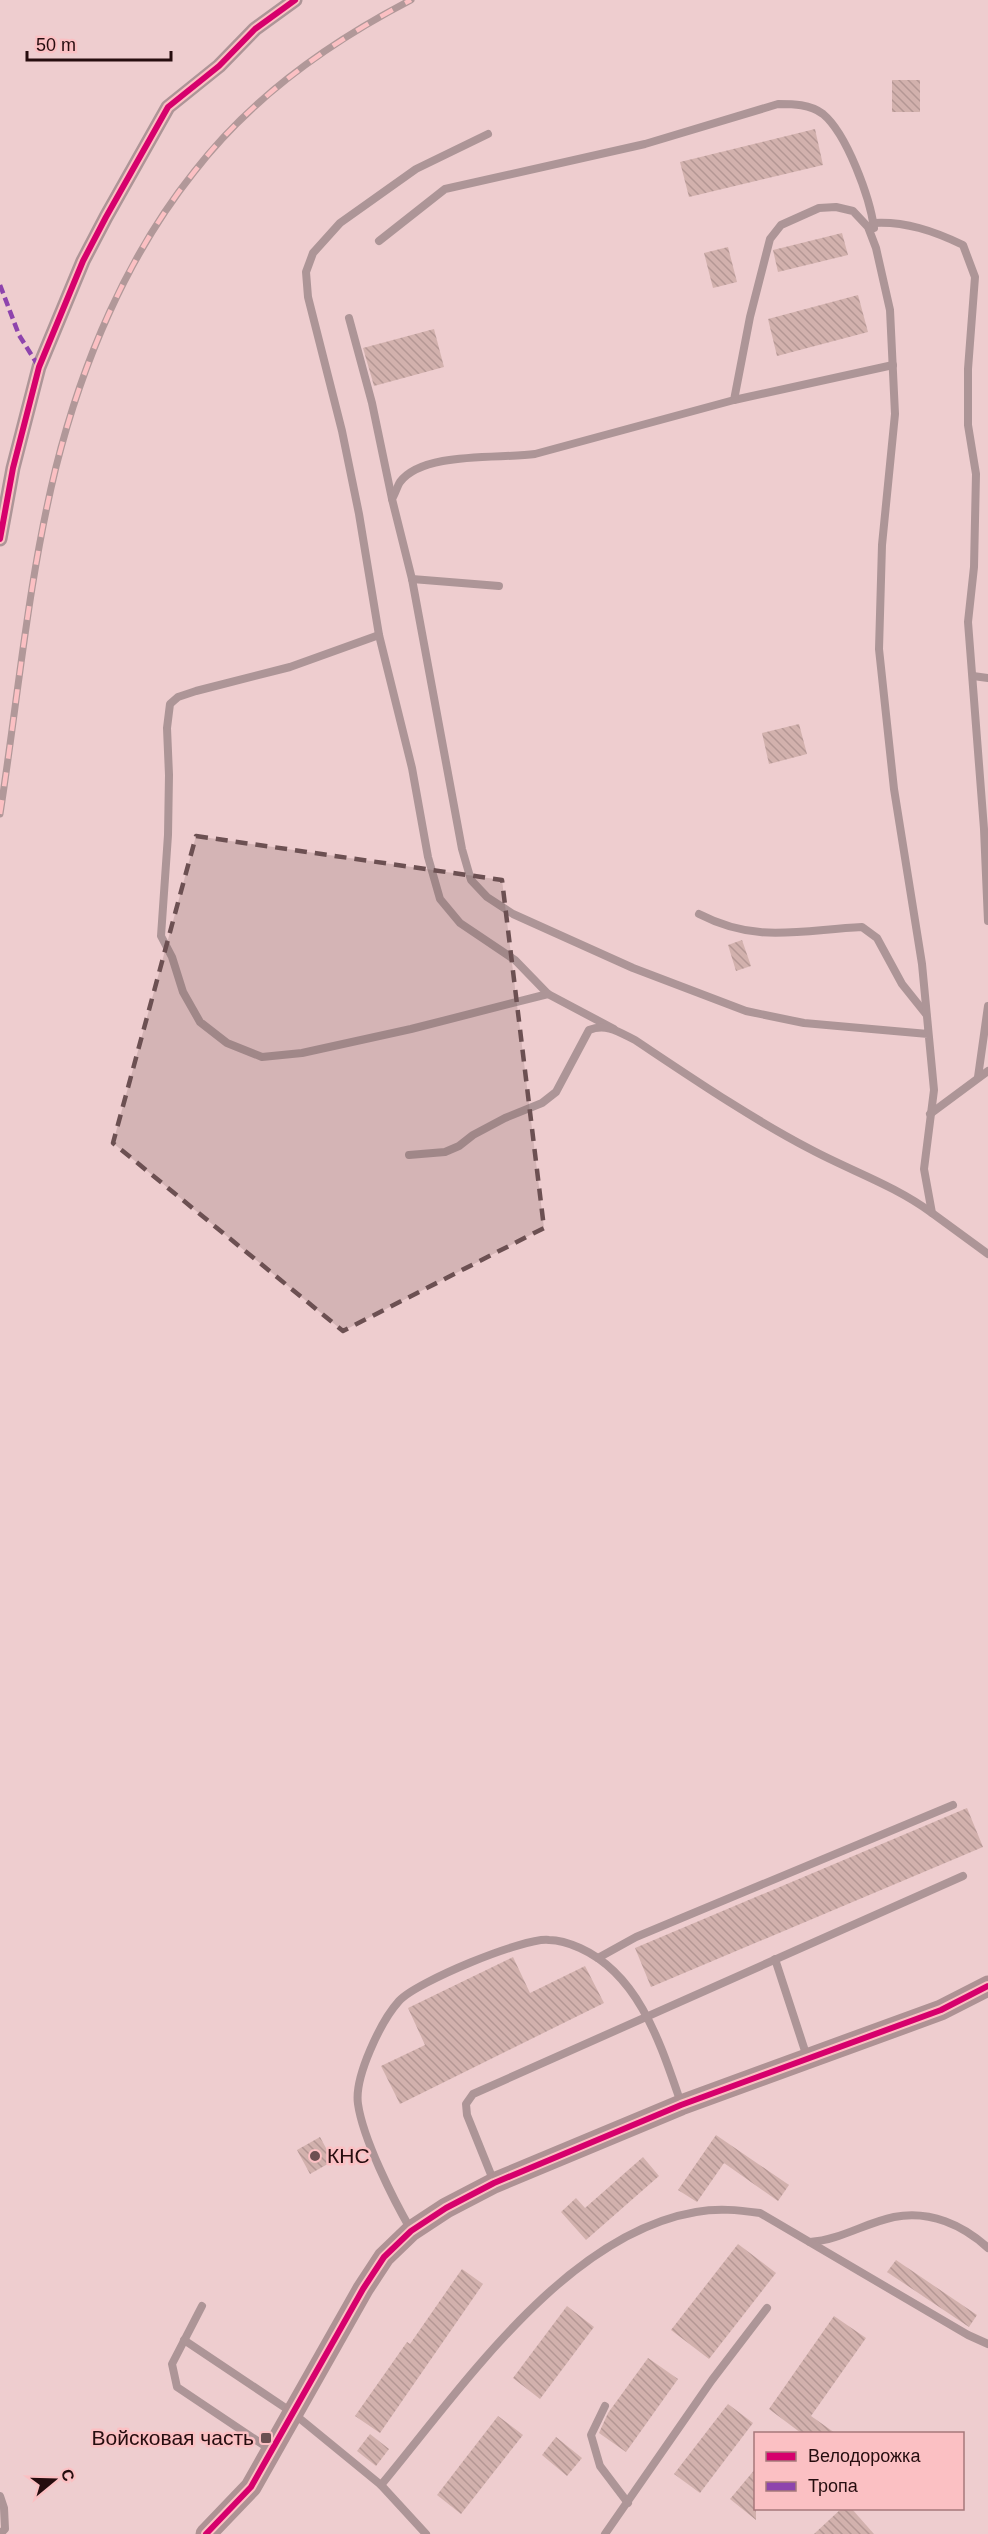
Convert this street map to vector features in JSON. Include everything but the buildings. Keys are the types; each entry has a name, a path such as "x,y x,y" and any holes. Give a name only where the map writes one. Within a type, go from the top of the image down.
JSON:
{"street":[{"path":"0,539 13,468 39,367 78,271 106,217 168,107 219,66 255,29 295,0"},
{"path":"206,2534 251,2487 379,2265 411,2231 446,2208 494,2183 681,2105 940,2010 988,1986"}],"lane":[{"path":"379,241 445,189 645,144 778,104 799,104 822,114 838,134 855,167 873,223 876,248 890,310 895,414 882,545 879,649 894,789 922,964 927,1015 934,1090 924,1169 932,1213"},
{"path":"488,134 416,169 340,223 313,252 306,272 308,297 342,431 359,514 379,635 412,768 428,857 440,899 460,923 515,960 548,994 614,1029 811,1150 908,1196 988,1254"},
{"path":"734,400 762,262 770,239 781,225 819,208 845,209 853,211 868,227 876,248"},
{"path":"873,223 896,222 940,234 963,245 975,277 968,369 968,425 976,474 974,567 968,622 988,921"},
{"path":"350,318 412,579 462,849 471,880 486,897 513,914 633,968 746,1011 804,1023 928,1034"},
{"path":"392,499 401,481 428,465 475,457 507,458 535,454 734,400 893,365"},
{"path":"412,579 500,586"},
{"path":"379,635 290,667 196,691 178,697 170,704 167,728 168,835 160,936 172,957 183,992 200,1022 227,1043 262,1057 302,1053 444,1021 548,994"},
{"path":"973,676 988,678"},
{"path":"699,914 722,926 747,932 785,933 862,927 877,938 902,984 927,1015"},
{"path":"978,1077 988,1006"},
{"path":"409,1155 452,1149 505,1118 542,1103 556,1092 589,1030 600,1026 614,1029"},
{"path":"930,1114 988,1071"},
{"path":"598,1959 636,1937 953,1805"},
{"path":"494,2183 467,2115 466,2104 473,2094 963,1876"},
{"path":"411,2231 381,2170 357,2103 368,2055 382,2023 401,1999 431,1982 511,1946 548,1939 579,1948 598,1959 635,1995 647,2015 681,2105"},
{"path":"775,1959 808,2058"},
{"path":"381,2485 493,2351 544,2296 597,2253 626,2236 661,2221 695,2212 726,2209 760,2213 968,2335 988,2344"},
{"path":"810,2242 824,2241 895,2217 947,2220 971,2232 988,2248"},
{"path":"202,2306 172,2364 177,2387 272,2450"},
{"path":"605,2534 712,2380 767,2308"},
{"path":"184,2340 293,2413 381,2485 426,2534"},
{"path":"605,2406 591,2434 600,2466 628,2504"},
{"path":"0,2496 4,2508 5,2529 0,2534"}],"highlighted area":[{"path":"196,836 502,880 544,1228 343,1331 113,1143"}],"railway":[{"path":"0,814 31,596 56,467 93,350 128,275 170,205 216,145 240,120 293,74 351,34 411,0"}],"marked path":[{"path":"0,285 19,335 39,367"}],"cycle path":[{"path":"0,539 13,468 39,367 83,261 106,217 168,107 219,66 255,29 295,0"},
{"path":"206,2534 251,2487 363,2289 384,2257 411,2231 446,2208 494,2183 681,2105 941,2010 988,1986"}],"place":[{"name":"КНС","path":"315,2156"},
{"name":"Войсковая часть","path":"266,2438"}]}
